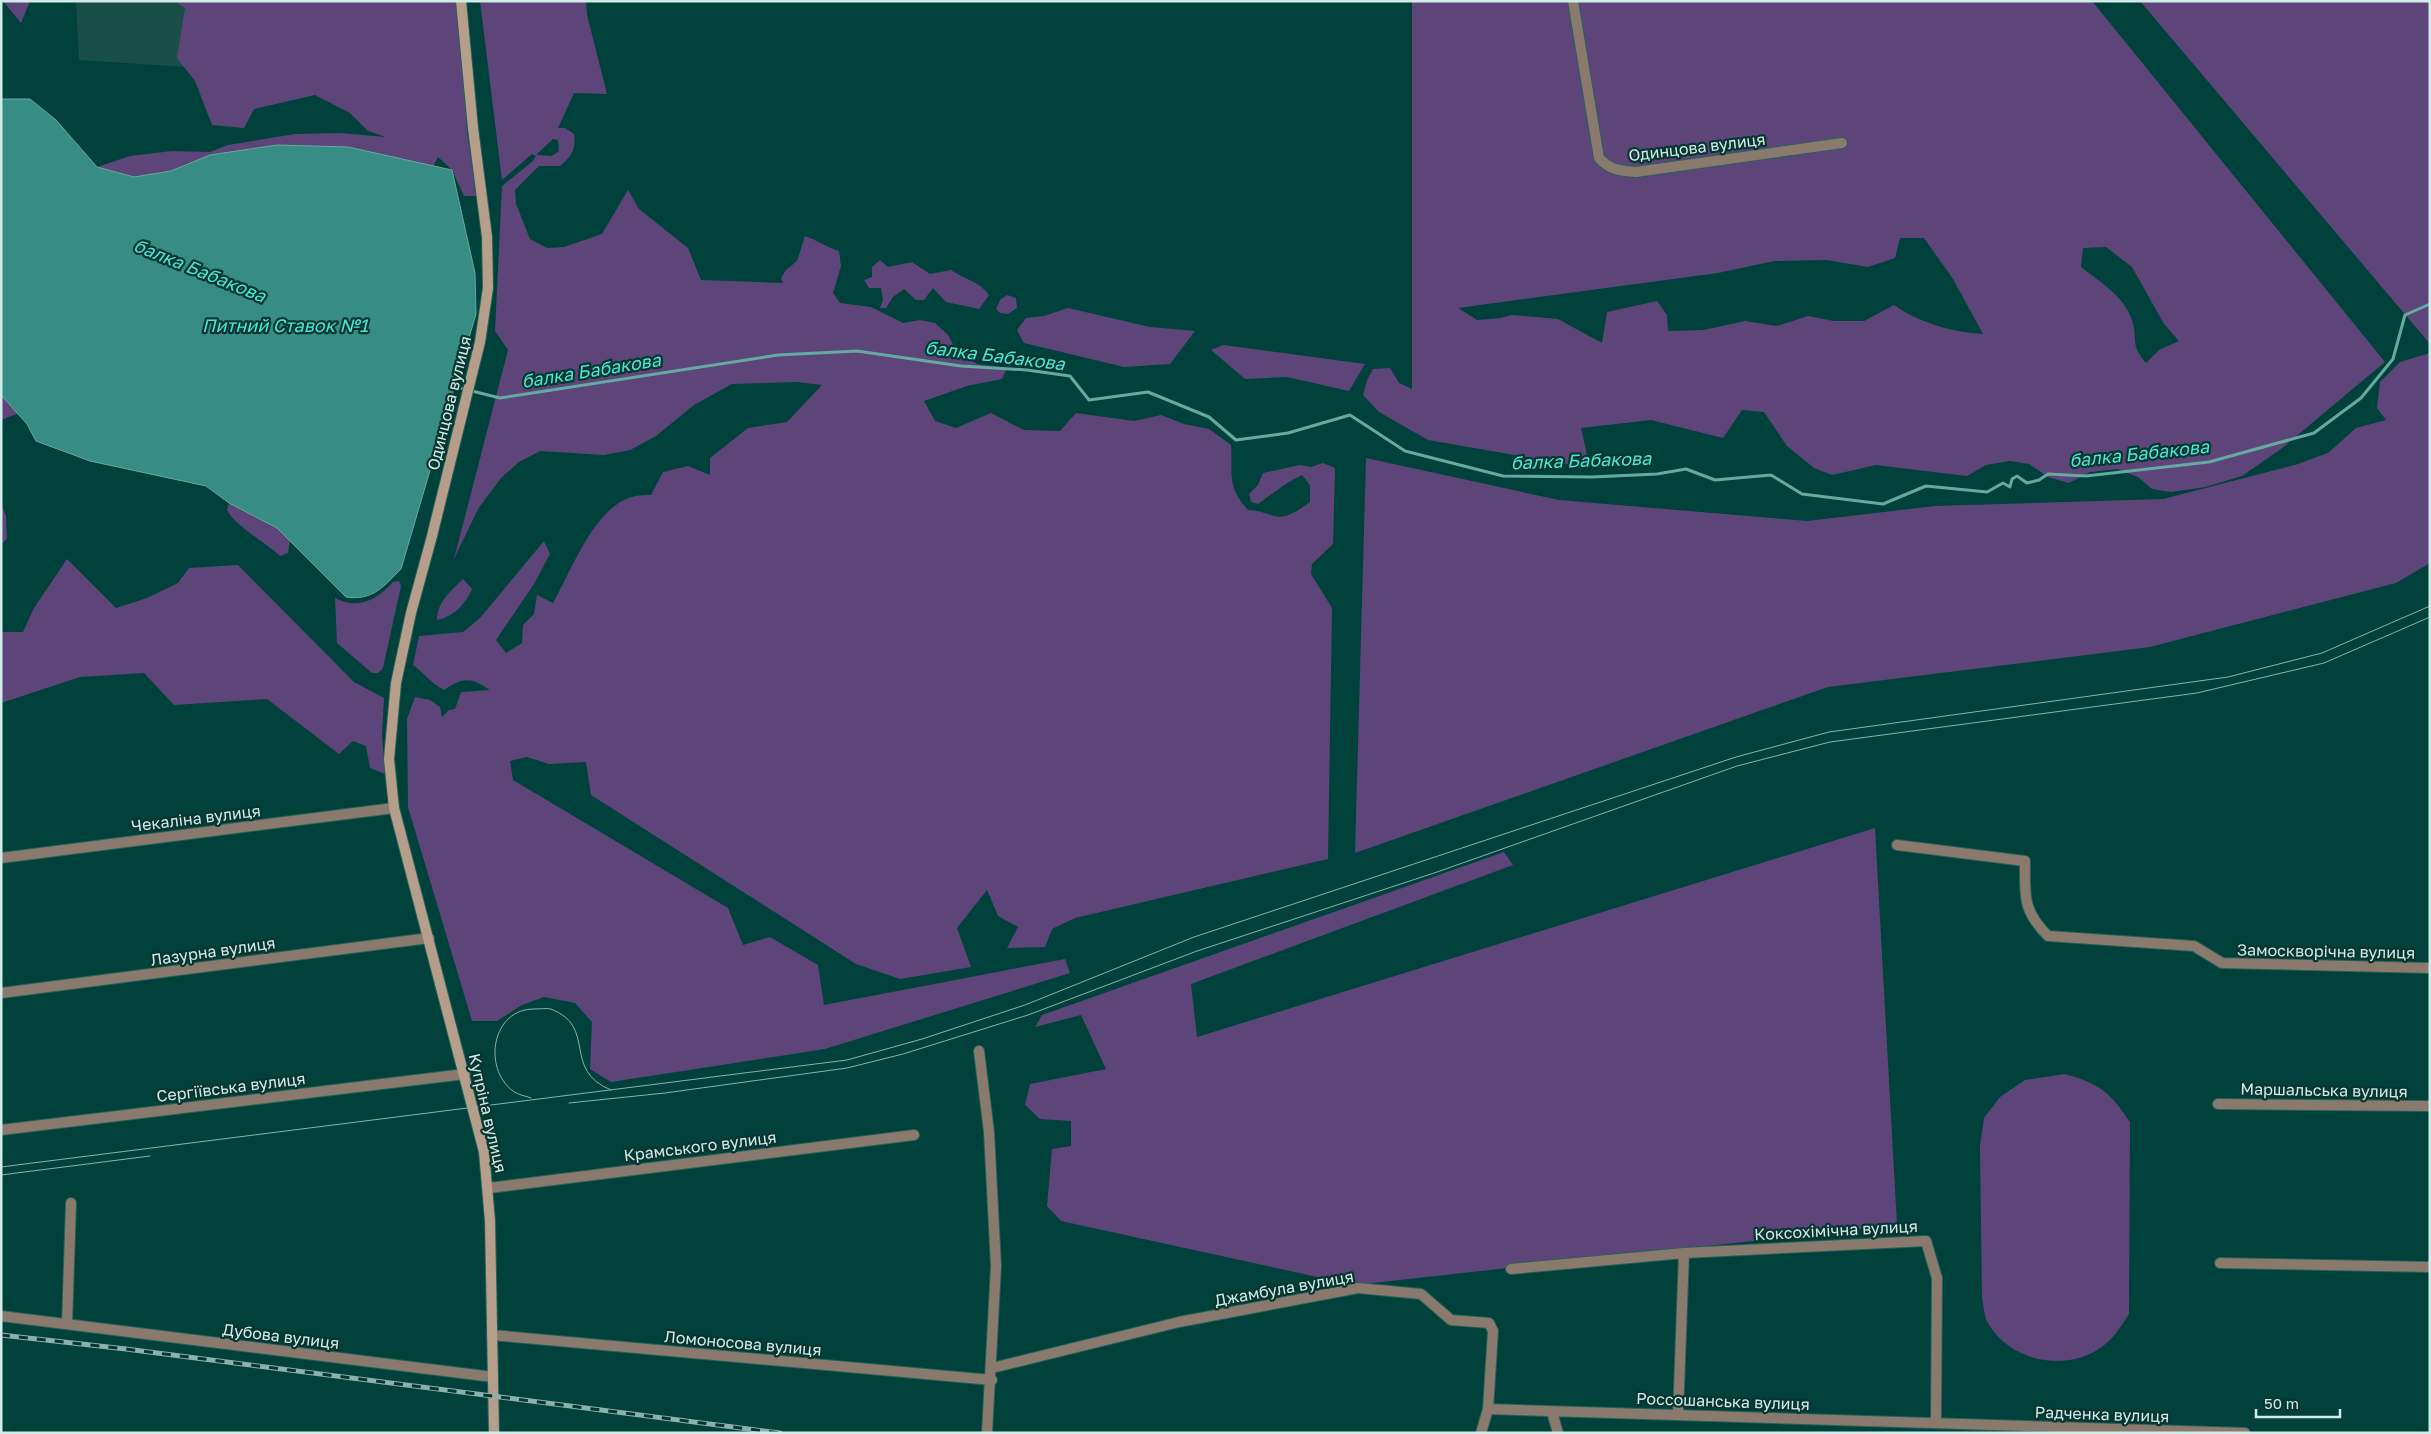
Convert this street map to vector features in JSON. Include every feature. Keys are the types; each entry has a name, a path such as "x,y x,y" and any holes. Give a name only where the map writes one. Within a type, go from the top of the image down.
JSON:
{"main road":[{"name":"Одинцова вулиця","path":"394,808 389,759 396,683 411,613 480,342 488,288 487,237 473,128 461,1"},
{"name":"Купріна вулиця","path":"394,808 484,1152 489,1188 494,1433"}],"street":[{"name":"Одинцова вулиця","path":"1573,1 1599,158 1607,166 1620,171 1636,172 1842,143"},
{"name":"Чекаліна вулиця","path":"1,858 394,808"},
{"name":"Замоскворічна вулиця","path":"1897,845 2025,861 2025,901 2036,924 2048,936 2194,946 2222,963 2430,968"},
{"name":"Лазурна вулиця","path":"1,993 429,938"},
{"path":"979,1051 989,1132 996,1266 992,1380 987,1433"},
{"name":"Сергіївська вулиця","path":"1,1130 465,1074"},
{"name":"Маршальська вулиця","path":"2218,1104 2430,1106"},
{"name":"Крамського вулиця","path":"489,1188 914,1135"},
{"path":"66,1324 71,1203"},
{"name":"Коксохімічна вулиця","path":"1511,1269 1684,1253 1926,1241 1937,1278 1936,1422"},
{"path":"1678,1415 1684,1253"},
{"path":"2220,1263 2430,1267"},
{"name":"Джамбула вулиця","path":"992,1368 1179,1322 1358,1288 1421,1294 1451,1320 1489,1323 1493,1331 1488,1409"},
{"name":"Дубова вулиця","path":"1,1316 493,1376"},
{"name":"Ломоносова вулиця","path":"492,1335 992,1380"},
{"path":"1481,1433 1488,1409"},
{"name":"Россошанська вулиця","path":"1488,1409 1957,1423"},
{"path":"1552,1412 1558,1433"},
{"name":"Радченка вулиця","path":"1957,1423 2133,1431 2245,1433"}],"shaded area":[{"path":"3,1 30,1 21,23"},
{"path":"76,1 429,1 433,83 79,60"},
{"path":"174,1 460,1 467,133 477,196 464,196 452,170 438,157 433,167 199,213 97,167 130,156 172,151 210,152 228,145 295,134 340,133 386,137 368,131 350,113 315,95 254,109 244,128 212,125 195,81 177,58 185,8"},
{"path":"480,1 586,1 587,15 607,94 574,93 558,128 565,128 574,134 574,148 568,159 560,166 539,166 515,190 516,204 530,239 547,248 564,247 602,234 628,190 639,209 688,248 701,280 783,283 781,278 786,270 797,261 805,236 839,251 841,266 833,293 840,303 871,307 903,323 920,320 935,323 948,335 955,348 977,364 1007,368 1002,379 967,386 924,401 935,421 956,428 991,413 1024,430 1060,431 1076,413 1134,421 1161,415 1184,424 1209,429 1231,445 1232,479 1236,494 1248,510 1277,517 1292,513 1310,502 1310,485 1302,475 1287,483 1258,504 1251,502 1249,494 1258,485 1263,473 1300,465 1311,467 1323,463 1335,468 1333,544 1312,564 1311,574 1332,608 1328,859 1075,918 1052,929 1045,947 1007,948 1018,927 998,916 987,890 957,928 971,967 900,979 856,964 591,795 586,762 549,764 527,757 510,761 513,780 728,908 743,945 770,937 818,965 824,1005 1065,959 1070,973 825,1049 611,1082 590,1069 592,1022 575,1003 544,997 522,1005 497,1021 472,1021 408,807 407,719 415,697 430,700 440,707 442,717 449,710 455,709 461,692 490,690 467,680 444,690 435,684 413,665 419,636 463,632 480,618 544,541 550,554 534,584 496,640 506,653 522,643 523,625 534,614 537,595 553,603 585,542 606,513 618,503 632,497 651,495 663,472 688,466 710,475 710,458 748,428 787,422 822,385 797,382 732,384 694,405 656,436 630,450 604,455 540,451 519,462 501,478 478,509 454,559 508,350 495,331 502,186 533,161 536,156 532,154 502,180","holes":["553,139 558,140 559,151 552,156 536,155"]},
{"path":"1412,1 2092,1 2385,362 2281,449 2242,476 2205,487 2171,492 2152,489 2138,477 2118,469 2090,472 2069,483 2048,477 2029,464 2010,461 1986,465 1967,476 1876,465 1832,475 1814,468 1787,446 1764,412 1742,410 1723,438 1651,420 1581,428 1590,468 1428,440 1379,412 1363,395 1367,380 1373,369 1390,368 1399,383 1412,389","holes":["1900,238 1924,238 1953,279 1983,334 1936,326 1914,317 1894,305 1864,321 1834,321 1808,316 1777,326 1745,321 1704,330 1668,331 1667,315 1657,301 1607,312 1602,343 1558,319 1511,315 1501,318 1477,320 1458,308 1718,273 1774,261 1827,260 1868,267 1895,258","2106,247 2132,267 2164,324 2179,341 2159,350 2146,363 2136,347 2134,327 2128,311 2111,290 2081,267 2083,248"]},
{"path":"2140,1 2430,1 2430,344"},
{"path":"880,260 888,267 912,262 930,274 951,270 976,284 989,295 979,309 946,302 933,288 924,300 916,300 904,289 893,297 886,308 880,308 883,300 881,288 869,288 864,280 872,277 872,267"},
{"path":"1007,295 1016,298 1017,308 1008,314 1000,313 996,309 1000,300"},
{"path":"1068,308 1150,327 1195,331 1170,364 1124,367 1024,343 1017,330 1026,318 1044,316"},
{"path":"1223,345 1365,364 1349,391 1287,377 1245,379 1211,350"},
{"path":"2430,353 2430,563 2396,583 2150,647 1828,687 1355,853 1366,458 1559,500 1807,521 1935,506 2163,499 2295,465 2328,453 2356,428 2386,420 2377,408 2380,382 2400,362"},
{"path":"1,388 19,413 1,420"},
{"path":"1,503 6,516 7,539 1,544"},
{"path":"229,503 277,528 290,540 288,553 280,556 243,528 227,510"},
{"path":"67,559 116,608 147,598 178,583 189,568 238,565 354,682 384,698 382,735 385,774 370,768 366,746 353,741 339,754 267,699 174,705 144,673 80,677 1,703 1,632 23,632 34,608"},
{"path":"463,579 472,589 466,599 454,613 437,620 442,602"},
{"path":"399,581 401,586 383,668 378,673 372,673 337,643 335,598 352,603 367,601 380,594 393,582"},
{"path":"1875,828 1897,1225 1354,1285 1061,1221 1047,1206 1052,1149 1071,1146 1071,1121 1040,1119 1025,1105 1030,1084 1106,1069 1081,1015 1035,1027 1042,1015 1504,852 1513,865 1191,984 1197,1037"},
{"path":"2065,1074 2103,1090 2116,1103 2130,1122 2129,1314 2114,1335 2103,1346 2089,1354 2074,1359 2058,1361 2042,1360 2012,1348 1999,1338 1986,1319 1982,1299 1980,1146 1984,1118 2000,1097 2025,1080"}],"water":[{"name":"Питний Ставок №1","path":"1,99 30,99 56,120 97,167 134,177 171,171 210,155 277,145 348,147 452,170 475,273 476,314 401,569 377,591 364,597 346,597 277,528 229,503 206,486 90,461 36,441 27,424 1,395"}],"waterway":[{"name":"балка Бабакова","path":"452,386 500,398 778,355 857,351 961,366 1027,370 1070,376 1089,400 1148,392 1209,417 1236,440 1288,433 1350,415 1405,451 1503,476 1592,477 1657,474 1686,469 1715,480 1771,475 1802,494 1883,504 1926,486 1987,492 2003,483 2010,487 2012,479 2017,476 2027,483 2039,480 2048,474 2086,476 2209,462 2314,433 2361,398 2393,359 2405,315 2430,304"}],"tram line":[{"path":"1,1167 847,1060 922,1039 1025,1005 1194,937 1736,757 1829,732 2228,677 2322,653 2430,606"},
{"path":"569,1103 665,1093 847,1068 903,1054 1028,1015 1197,951 1437,872 1737,766 1830,742 2197,693 2324,663 2430,617"},
{"path":"531,1098 513,1091 503,1081 497,1068 495,1055 496,1041 501,1028 509,1018 520,1011 535,1009 551,1009 565,1017 573,1026 582,1060 587,1071 596,1082 611,1090"},
{"path":"1,1175 150,1156"}],"railway":[{"path":"1,1335 126,1349 780,1433"}]}
